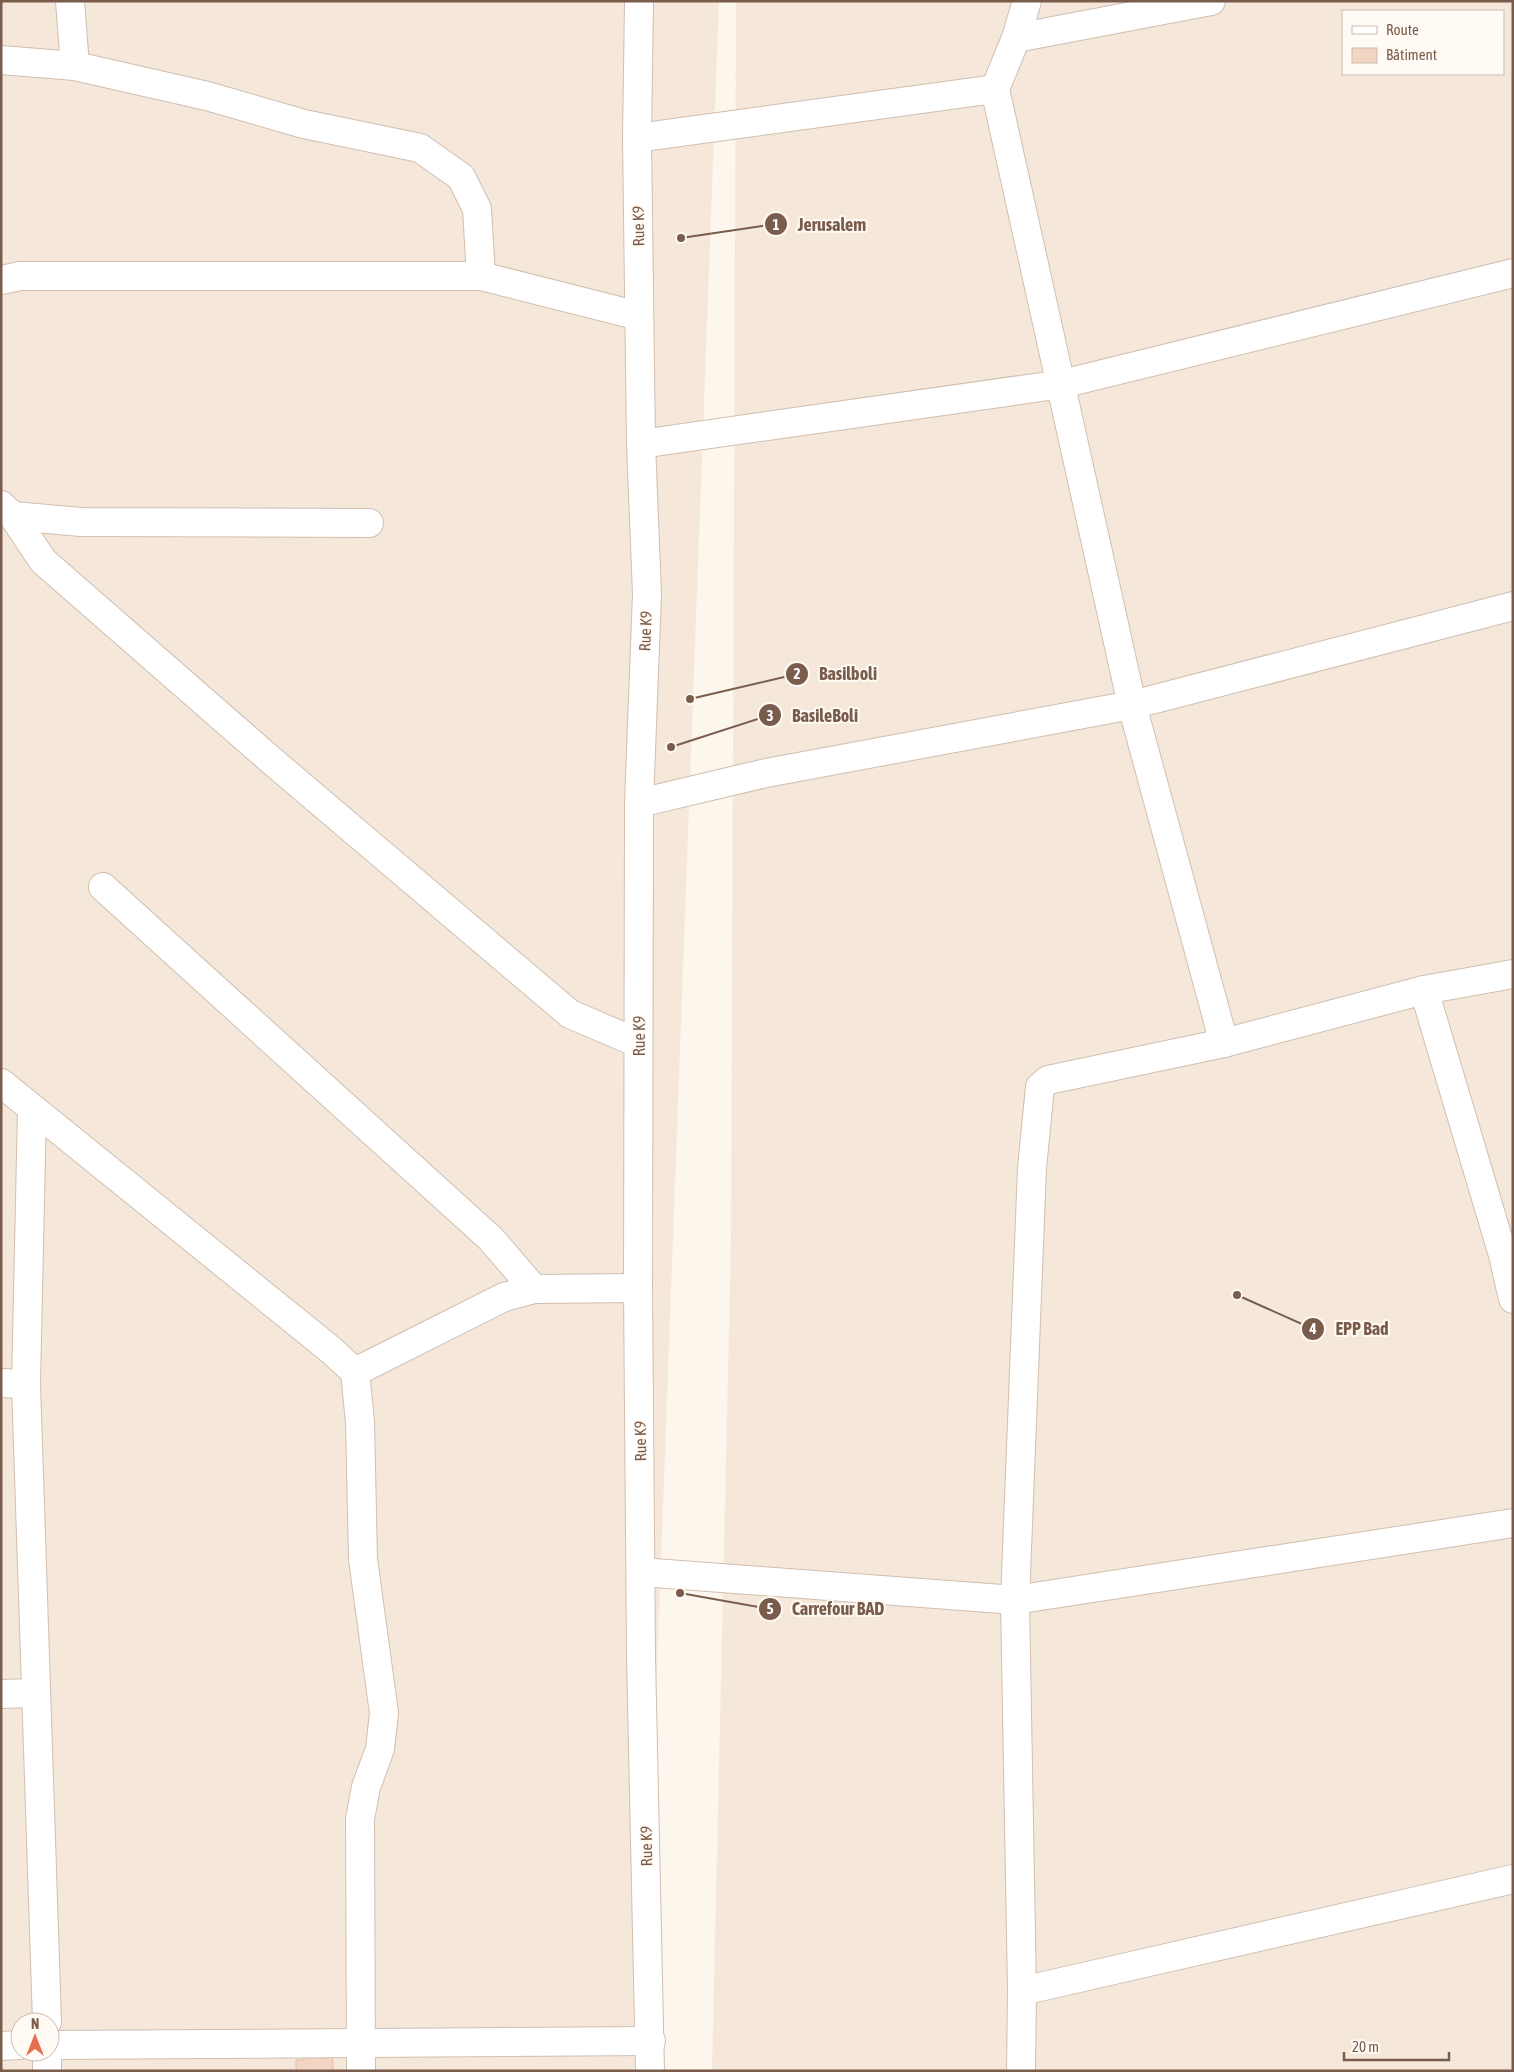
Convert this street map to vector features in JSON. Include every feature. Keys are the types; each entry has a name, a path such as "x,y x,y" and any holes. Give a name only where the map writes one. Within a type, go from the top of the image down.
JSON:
{"street":[{"path":"70,1 75,66"},
{"name":"Rue K9","path":"639,1 637,138 639,316 641,444 647,594 639,803 638,1288 650,2071"},
{"path":"1027,1 1016,38 995,89 1132,705 1224,1043"},
{"path":"1016,38 1211,1"},
{"path":"1,60 75,66 207,96 304,124 420,148 461,177 473,201 476,209 481,276"},
{"path":"637,138 995,89"},
{"path":"641,444 1062,384 1513,273"},
{"path":"1,280 20,276 481,276 639,316"},
{"path":"7,510 81,522 369,523"},
{"path":"7,510 43,561 279,767 570,1014 638,1043"},
{"path":"639,803 766,773 1132,705 1513,606"},
{"path":"103,887 491,1240 534,1289"},
{"path":"1021,2071 1022,1991 1015,1600 1032,1168 1040,1087 1048,1080 1224,1043 1424,990 1513,974"},
{"path":"1424,990 1503,1255 1513,1299"},
{"path":"1,1083 324,1344 355,1372 360,1422 363,1559 384,1713 380,1749 366,1787 360,1819 361,2071"},
{"path":"32,1109 14,1384 36,1693 47,2012"},
{"path":"355,1372 504,1297 534,1289 638,1288"},
{"path":"641,1572 1015,1600 1513,1523"},
{"path":"1,1694 36,1693"},
{"path":"1022,1991 1513,1879"},
{"path":"60,2045 651,2041"}],"shaded area":[{"path":"1,1 719,1 642,2071 1,2071"},
{"path":"736,1 1513,1 1513,2071 712,2071 731,1242"}],"building":[{"path":"304,2050 332,2050 333,2071 296,2071 296,2060 304,2060"}],"place":[{"name":"Jerusalem","path":"681,238"},
{"name":"Basilboli","path":"690,699"},
{"name":"BasileBoli","path":"671,747"},
{"name":"EPP Bad","path":"1237,1295"},
{"name":"Carrefour BAD","path":"680,1593"}]}
